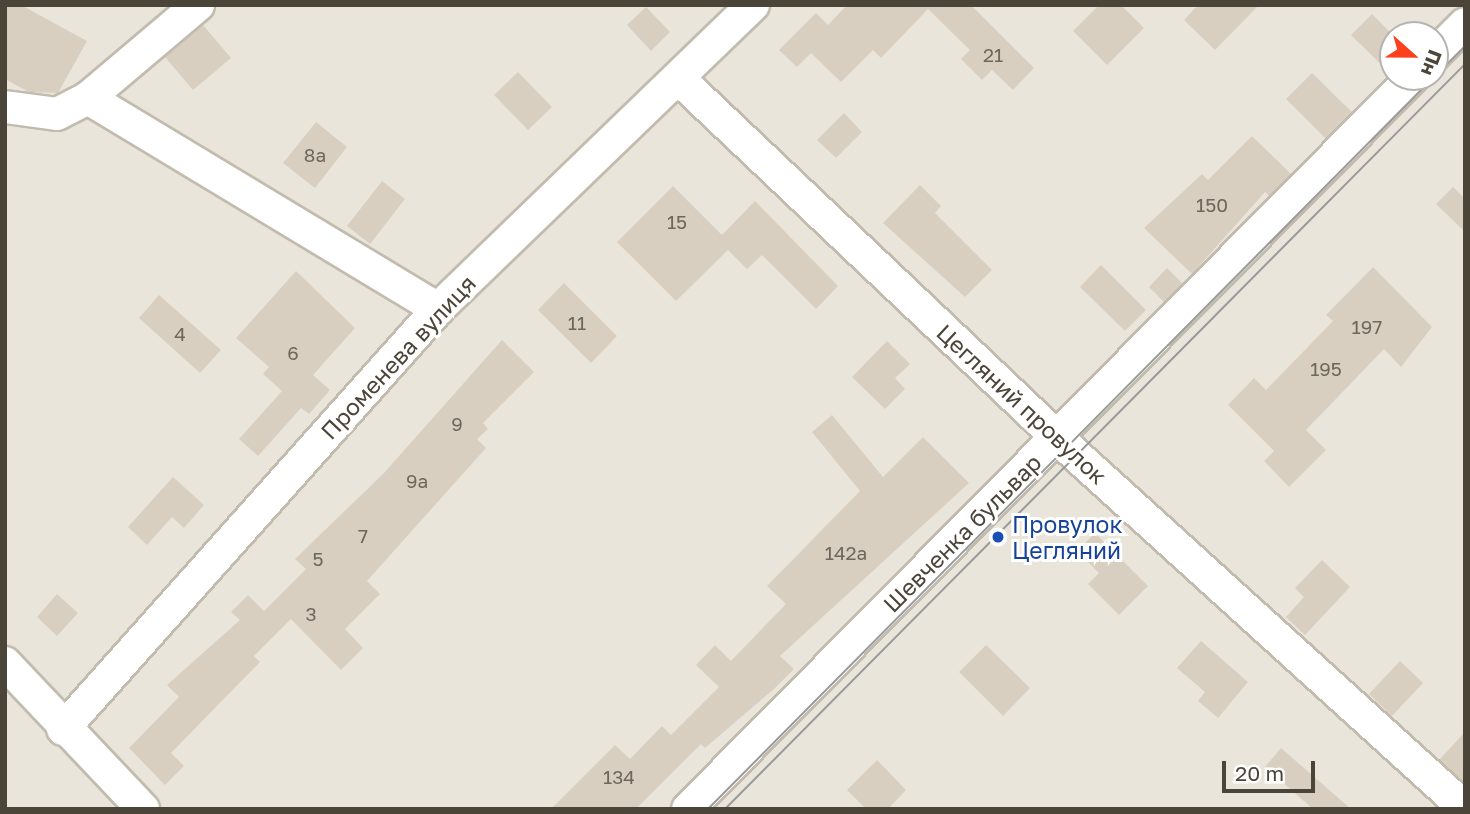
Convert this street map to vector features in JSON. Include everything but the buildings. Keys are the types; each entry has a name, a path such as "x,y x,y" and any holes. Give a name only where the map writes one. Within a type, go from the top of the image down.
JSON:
{"street":[{"path":"5,107 57,114 88,98 198,5"},
{"name":"Променева вулиця","path":"63,729 438,309 753,5"},
{"path":"1449,40 1465,24"},
{"name":"Цегляний провулок","path":"678,78 1058,437 1465,808"},
{"name":"Шевченка бульвар","path":"688,809 1399,91"},
{"path":"88,98 438,309"},
{"path":"5,663 63,729 143,809"}],"shaded area":[{"path":"5,5 1465,5 1465,809 5,809"}],"tram line":[{"path":"1449,62 1465,46"},
{"path":"725,809 1465,64"},
{"path":"708,809 1420,91"}],"place":[{"name":"Провулок Цегляний","path":"998,537"}]}
